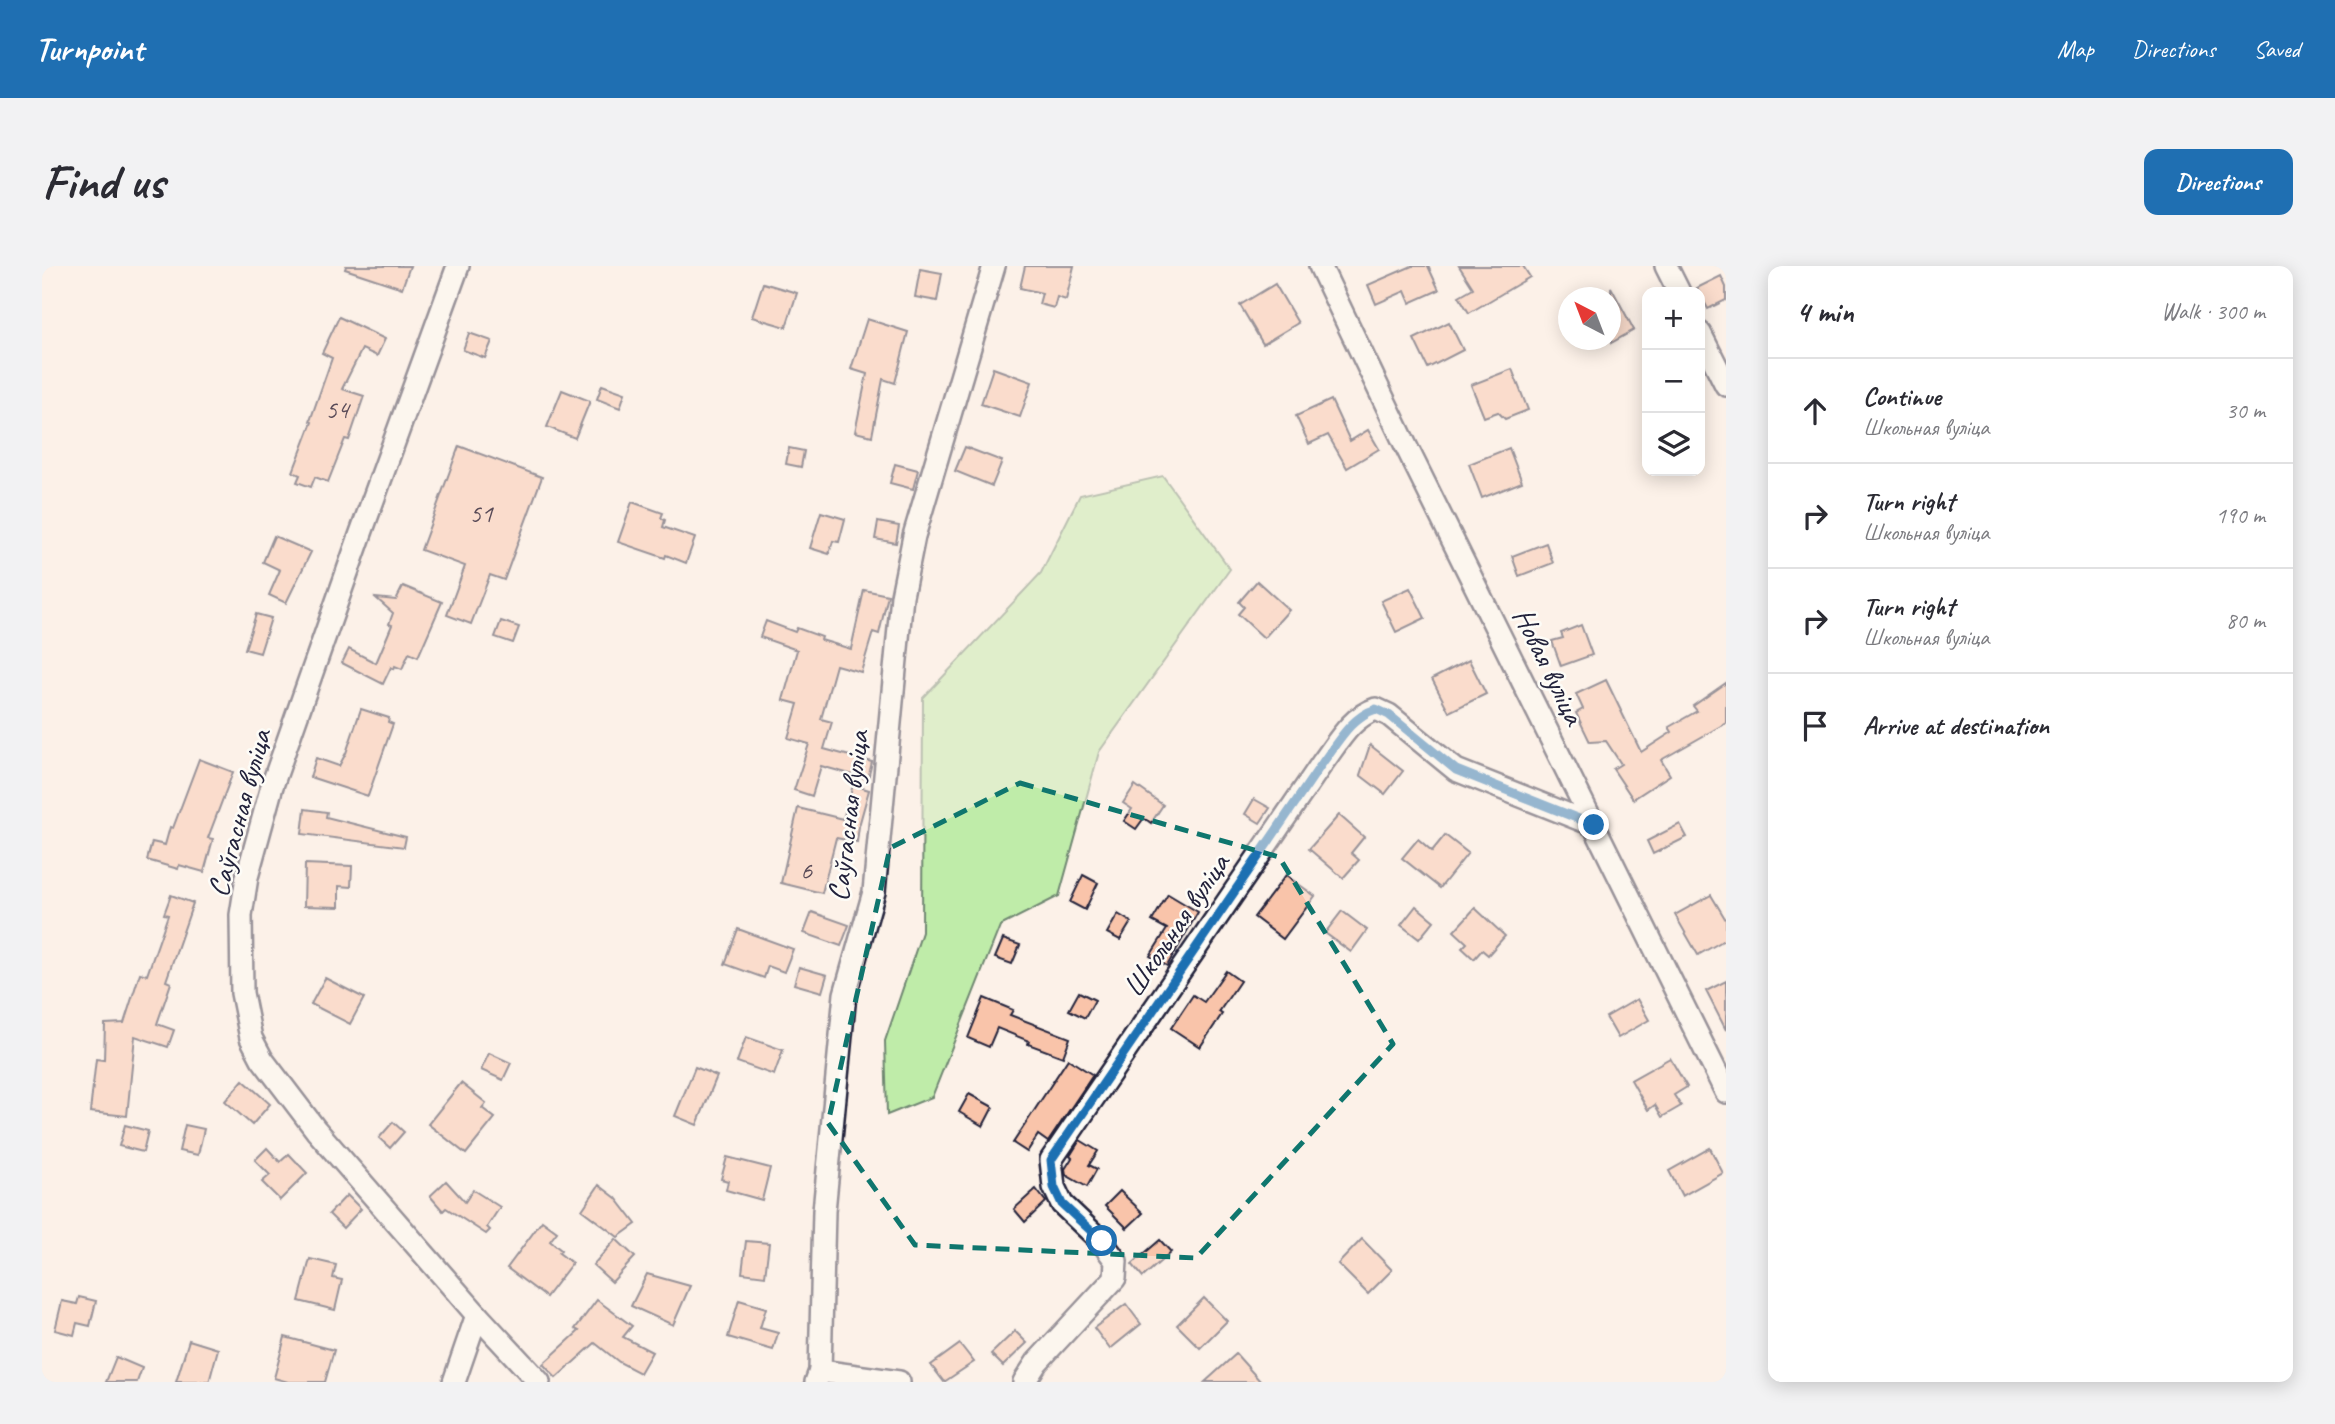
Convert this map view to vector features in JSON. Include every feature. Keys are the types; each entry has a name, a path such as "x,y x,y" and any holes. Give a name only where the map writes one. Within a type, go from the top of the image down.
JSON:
{"street":[{"name":"Саўгасная вуліца","path":"458,266 360,533 272,786 247,877 241,915 242,993 250,1032 262,1059 316,1130 539,1382"},
{"name":"Саўгасная вуліца","path":"818,1376 824,1211 845,994 874,892 902,596 914,536 994,266"},
{"name":"Новая вуліца","path":"1321,266 1405,444 1726,1092"},
{"path":"1666,266 1676,287"},
{"path":"1705,343 1726,385"},
{"name":"Школьная вуліца","path":"1024,1382 1037,1362 1115,1278 1116,1261 1102,1241 1062,1204 1054,1187 1051,1160 1323,762 1354,721 1364,712 1376,709 1389,715 1456,770 1594,825"},
{"path":"454,1382 477,1315"},
{"path":"818,1376 899,1382"}],"highlighted area":[{"path":"1020,783 1279,857 1393,1044 1196,1258 915,1245 828,1123 890,848"}],"green space":[{"path":"1163,476 1230,569 1099,752 1059,896 1000,926 932,1097 887,1115 885,1041 922,932 923,698 1041,573 1080,495"}],"building":[{"path":"346,266 410,266 402,288 345,269"},
{"path":"1025,266 1074,266 1066,300 1057,297 1054,308 1039,304 1042,293 1020,288"},
{"path":"1412,266 1428,266 1439,290 1410,303 1405,291 1376,304 1368,285"},
{"path":"1459,266 1523,266 1530,277 1469,313 1459,296 1473,288"},
{"path":"920,269 942,273 937,301 915,297"},
{"path":"1721,276 1726,287 1726,300 1708,309 1705,303 1705,287 1699,287"},
{"path":"763,283 797,293 786,327 752,317"},
{"path":"1275,284 1298,323 1263,344 1240,305"},
{"path":"1621,306 1634,330 1621,337"},
{"path":"339,317 385,339 377,356 362,349 342,389 364,396 349,440 345,439 328,482 315,477 311,487 297,482 300,475 293,472 332,358 322,353"},
{"path":"867,319 908,332 895,383 883,379 872,436 855,432 867,374 851,369"},
{"path":"1449,322 1463,350 1428,368 1414,339"},
{"path":"469,333 492,341 485,358 463,350"},
{"path":"993,368 1032,382 1020,417 981,404"},
{"path":"1512,369 1528,410 1505,419 1498,412 1484,417 1471,385"},
{"path":"602,385 625,393 620,408 597,399"},
{"path":"562,390 590,401 575,438 547,427"},
{"path":"1331,400 1350,441 1368,430 1379,449 1347,468 1328,435 1309,444 1296,416"},
{"path":"459,446 542,477 504,580 490,575 471,624 447,615 465,566 421,550"},
{"path":"965,447 1002,461 992,486 955,471"},
{"path":"789,448 804,451 801,467 786,464"},
{"path":"1509,448 1522,482 1482,498 1469,464"},
{"path":"895,464 918,470 913,489 890,483"},
{"path":"632,502 663,513 663,527 695,538 686,563 618,542"},
{"path":"821,512 845,519 839,542 833,541 829,554 810,548"},
{"path":"878,522 899,526 896,543 875,539"},
{"path":"274,536 311,552 286,603 269,595 280,570 263,562"},
{"path":"1546,543 1553,563 1519,576 1512,556"},
{"path":"1257,581 1289,610 1264,638 1238,614 1244,607 1239,602"},
{"path":"403,586 442,602 418,657 409,653 402,669 391,667 383,684 342,663 349,649 376,663 392,625 389,624 393,613 376,598 396,600"},
{"path":"1410,588 1425,618 1396,632 1381,601"},
{"path":"864,590 888,595 879,634 873,632 861,672 836,665 821,719 832,722 824,749 872,762 868,779 821,766 812,796 794,790 809,744 788,738 798,704 783,700 797,650 760,637 766,621 795,632 797,628 822,637 821,640 851,649"},
{"path":"256,614 271,618 260,653 245,649"},
{"path":"501,621 519,627 513,643 495,637"},
{"path":"1581,625 1592,655 1561,666 1552,641 1563,638 1561,633"},
{"path":"1469,660 1486,694 1449,712 1432,679"},
{"path":"1606,680 1641,752 1672,732 1669,727 1697,711 1693,706 1726,683 1726,723 1661,760 1670,775 1633,799 1613,769 1621,764 1606,741 1590,742 1576,713 1583,709 1576,694"},
{"path":"361,709 389,718 388,722 393,724 368,796 310,777 316,758 339,766"},
{"path":"1370,745 1403,771 1385,794 1360,775"},
{"path":"199,759 233,772 208,838 213,839 204,872 179,865 178,869 147,860 152,842 165,845"},
{"path":"853,785 869,790 857,842 836,838 822,893 781,883 798,808 843,819"},
{"path":"1135,785 1163,805 1151,823 1144,818 1136,829 1124,821 1132,809 1123,803"},
{"path":"1254,799 1270,808 1260,823 1245,814"},
{"path":"305,809 327,812 326,817 406,837 404,847 302,834"},
{"path":"1339,815 1364,837 1351,853 1359,860 1343,878 1309,849"},
{"path":"1680,824 1687,837 1653,854 1647,841"},
{"path":"1445,835 1468,853 1440,888 1402,858 1418,839 1432,851"},
{"path":"305,864 352,866 351,887 339,886 339,907 304,906"},
{"path":"1083,875 1098,883 1085,910 1070,902"},
{"path":"1286,875 1315,896 1283,939 1254,917"},
{"path":"1168,894 1198,912 1167,966 1150,956 1167,929 1152,921"},
{"path":"171,895 193,903 166,981 171,983 157,1024 174,1030 168,1047 135,1036 127,1116 90,1112 96,1059 104,1060 105,1024 124,1023 140,973 147,975 168,915 164,914"},
{"path":"1711,895 1726,920 1726,939 1698,955 1675,915"},
{"path":"1416,906 1434,921 1419,939 1401,925"},
{"path":"1475,908 1505,936 1488,955 1482,950 1474,959 1462,948 1467,943 1454,931"},
{"path":"1342,911 1367,930 1351,952 1325,933"},
{"path":"812,912 849,925 841,946 804,933"},
{"path":"1118,914 1131,922 1120,940 1107,933"},
{"path":"738,929 793,949 784,972 768,966 764,978 725,964"},
{"path":"1003,939 1020,945 1012,964 995,958"},
{"path":"799,967 827,975 822,992 794,984"},
{"path":"1226,971 1240,981 1200,1047 1171,1028 1193,995 1204,1002"},
{"path":"325,978 364,998 350,1024 311,1004"},
{"path":"1726,981 1726,1030 1706,991"},
{"path":"1079,992 1095,1000 1085,1018 1069,1010"},
{"path":"984,998 1013,1010 1010,1015 1070,1038 1063,1057 1028,1044 1029,1041 997,1028 989,1047 968,1038"},
{"path":"1637,999 1649,1020 1618,1038 1606,1017"},
{"path":"746,1037 783,1050 774,1075 737,1062"},
{"path":"489,1053 511,1063 503,1080 481,1070"},
{"path":"1670,1058 1687,1087 1674,1095 1681,1106 1662,1117 1655,1105 1648,1110 1631,1080"},
{"path":"1068,1059 1093,1075 1048,1142 1038,1135 1027,1152 1013,1143"},
{"path":"695,1067 717,1076 697,1125 675,1116"},
{"path":"243,1080 270,1104 252,1125 225,1101"},
{"path":"461,1083 486,1103 482,1108 495,1118 466,1154 428,1124"},
{"path":"969,1094 993,1107 983,1126 959,1112"},
{"path":"393,1122 404,1132 390,1148 379,1138"},
{"path":"125,1125 148,1131 143,1152 119,1146"},
{"path":"185,1125 204,1129 198,1155 179,1151"},
{"path":"1080,1140 1098,1151 1089,1165 1097,1169 1087,1187 1066,1175 1065,1169"},
{"path":"267,1148 280,1162 289,1154 307,1173 280,1200 262,1182 270,1175 255,1160"},
{"path":"1710,1148 1723,1173 1682,1196 1669,1171"},
{"path":"727,1157 770,1168 762,1200 726,1190 728,1181 721,1179"},
{"path":"446,1181 465,1202 473,1190 500,1207 487,1227 490,1230 486,1234 446,1208 443,1211 430,1196"},
{"path":"599,1185 616,1198 636,1224 618,1237 582,1210"},
{"path":"1036,1189 1046,1202 1025,1222 1014,1209"},
{"path":"1120,1191 1143,1213 1127,1228 1105,1206"},
{"path":"347,1195 361,1209 343,1228 329,1214"},
{"path":"542,1221 557,1232 550,1241 561,1250 559,1253 572,1263 546,1297 507,1268"},
{"path":"616,1239 635,1257 612,1282 593,1265"},
{"path":"1362,1239 1392,1270 1368,1294 1338,1264"},
{"path":"1160,1240 1171,1252 1143,1277 1132,1264"},
{"path":"746,1241 769,1243 765,1276 742,1273"},
{"path":"310,1259 336,1265 333,1278 342,1280 335,1310 299,1301"},
{"path":"647,1274 690,1286 673,1325 631,1306"},
{"path":"79,1297 96,1301 90,1326 77,1323 74,1335 55,1330 62,1301 77,1304"},
{"path":"1204,1298 1227,1321 1200,1348 1177,1325"},
{"path":"597,1300 632,1326 623,1337 652,1352 640,1373 619,1362 595,1343 556,1378 543,1364 579,1331 575,1329"},
{"path":"739,1300 766,1308 760,1328 778,1333 773,1350 728,1337"},
{"path":"1126,1304 1141,1324 1110,1349 1094,1328"},
{"path":"1015,1331 1027,1343 1003,1366 991,1354"},
{"path":"285,1337 334,1350 325,1382 288,1382 274,1378"},
{"path":"189,1340 218,1349 209,1382 176,1382"},
{"path":"960,1344 974,1362 944,1382 931,1365"},
{"path":"1236,1354 1261,1382 1205,1382 1226,1363"},
{"path":"116,1357 142,1368 137,1382 106,1382"}],"route":[{"path":"1102,1241 1062,1204 1054,1187 1051,1160 1323,762 1364,712 1376,709 1389,715 1456,770 1470,777 1594,825"}]}
